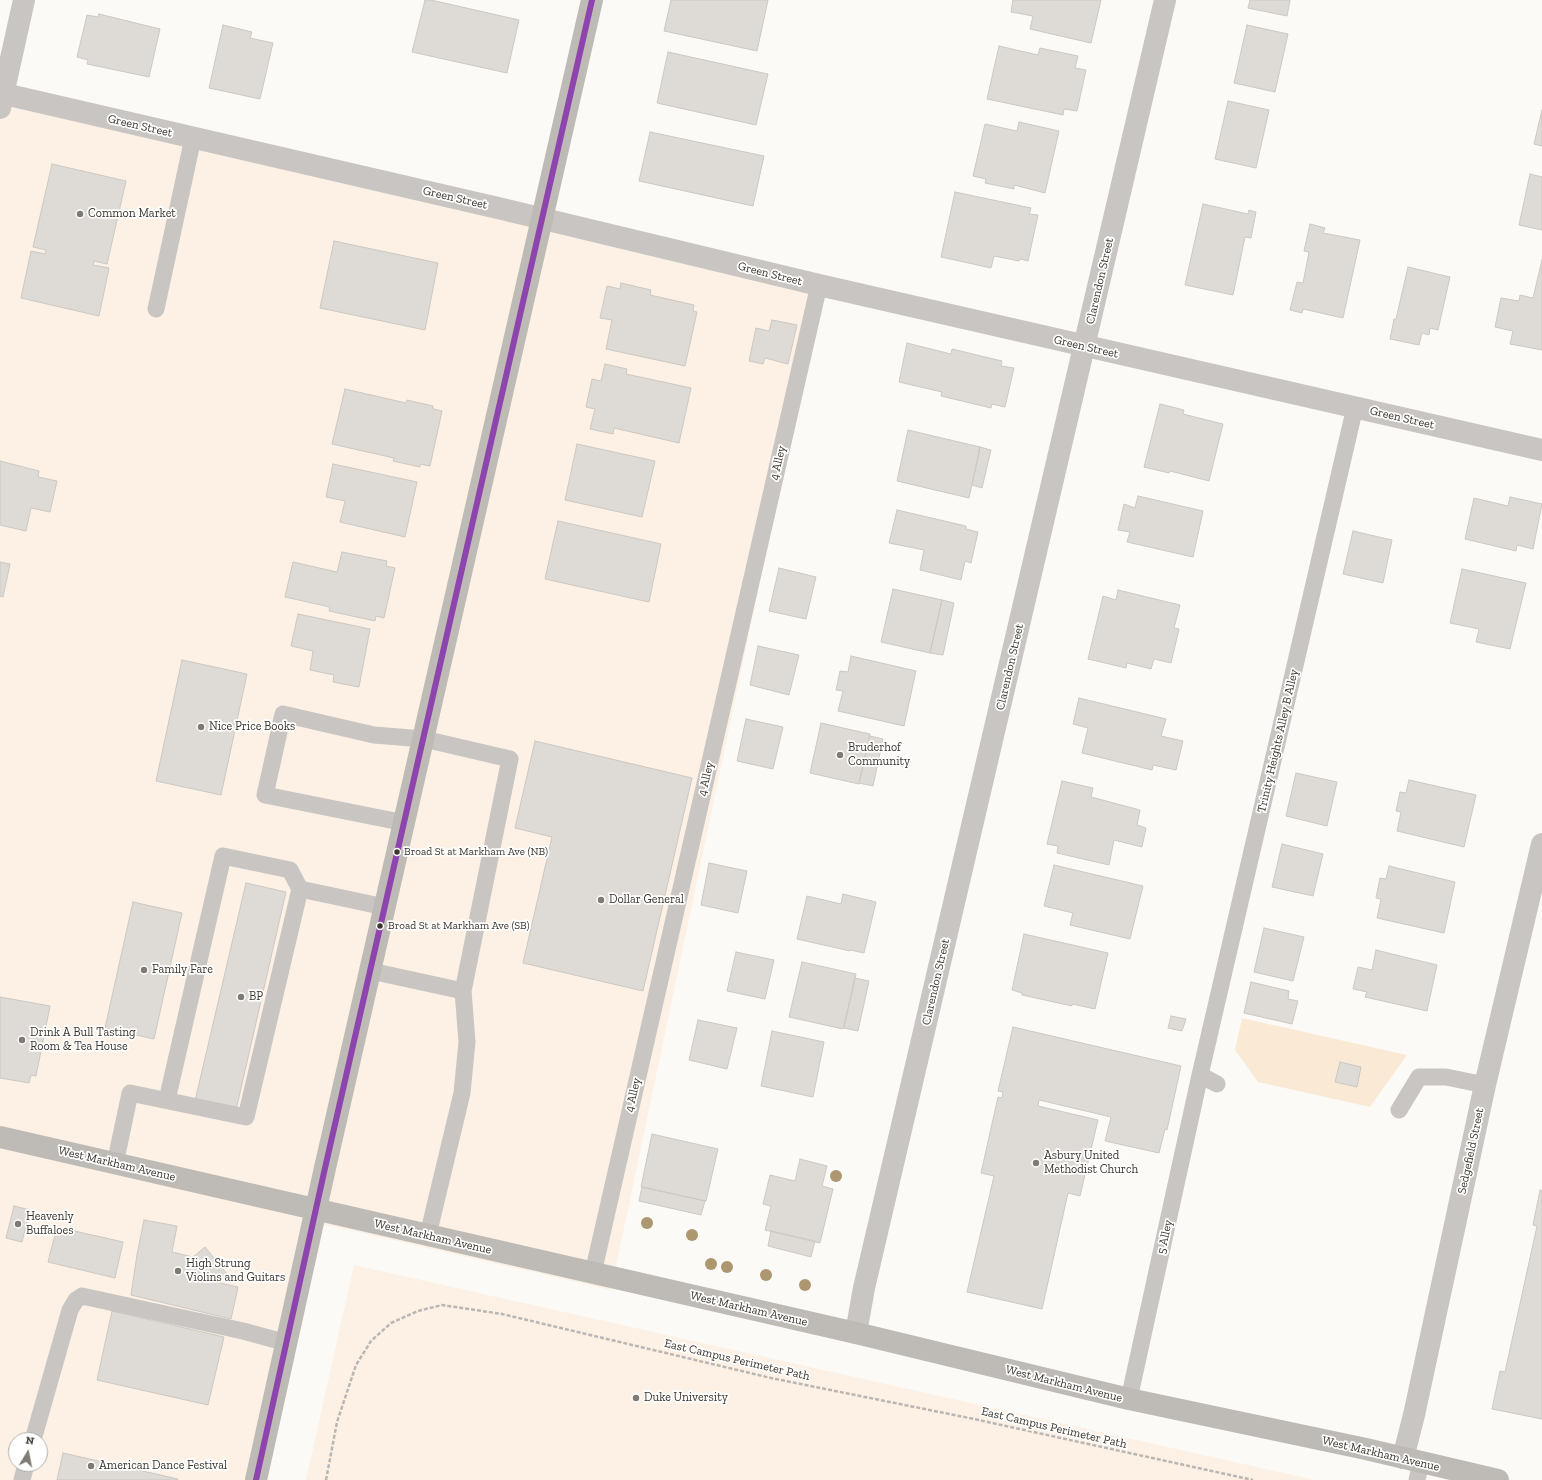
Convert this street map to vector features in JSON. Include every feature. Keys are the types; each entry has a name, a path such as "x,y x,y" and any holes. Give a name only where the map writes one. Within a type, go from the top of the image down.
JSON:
{"street":[{"path":"1,99 24,0"},
{"path":"256,1480 592,0"},
{"name":"Clarendon Street","path":"856,1333 864,1288 1165,0"},
{"name":"Green Street","path":"1,99 193,138 819,285 1542,450"},
{"name":"Sedgefield Street","path":"1414,1467 1414,1415 1485,1085 1542,844"},
{"name":"West Markham Avenue","path":"0,1137 856,1333 1414,1467 1498,1480"}],"lane":[{"path":"156,309 193,138"},
{"name":"4 Alley","path":"593,1273 819,285"},
{"name":"Trinity Heights Alley B Alley","path":"1200,1075 1355,407"},
{"path":"405,823 265,794 283,714 374,735 424,739 510,759 463,991 467,1042 462,1093 428,1236"},
{"path":"115,1164 130,1093 246,1117 300,889 290,870 223,856 167,1100"},
{"path":"300,889 385,907"},
{"path":"371,971 463,991"},
{"path":"1200,1075 1217,1084"},
{"name":"5 Alley","path":"1129,1399 1200,1075"},
{"path":"1399,1110 1419,1077 1446,1077 1485,1085"},
{"path":"36,1432 70,1310 76,1300 82,1296 287,1343"}],"path":[{"name":"East Campus Perimeter Path","path":"326,1480 337,1422 356,1365 372,1341 391,1323 418,1311 442,1305 502,1314 771,1378 974,1419 1253,1480"}],"shaded area":[{"path":"0,93 823,282 611,1290 309,1221 246,1480 0,1480"},
{"path":"1242,1018 1407,1055 1370,1107 1258,1082 1235,1050"},
{"name":"Duke University","path":"354,1265 1315,1480 306,1480"}],"building":[{"path":"425,0 431,0 519,20 507,73 412,52"},
{"path":"671,0 768,0 757,51 664,31"},
{"path":"1013,0 1101,0 1091,43 1030,29 1033,16 1011,12"},
{"path":"1250,0 1290,0 1287,16 1248,8"},
{"path":"99,14 160,29 149,77 87,64 88,60 77,57 87,15 98,17"},
{"path":"223,25 252,32 250,38 273,43 260,99 209,88"},
{"path":"1247,25 1288,34 1275,92 1234,83"},
{"path":"999,46 1038,55 1040,48 1078,56 1075,68 1086,70 1077,111 1064,109 1063,115 987,99"},
{"path":"668,52 768,74 756,125 657,103"},
{"path":"1228,101 1269,110 1256,168 1215,159"},
{"path":"1542,110 1542,146 1534,144"},
{"path":"1019,122 1059,131 1045,193 1014,185 1014,189 985,183 986,179 973,176 985,124 1017,131"},
{"path":"650,132 764,156 753,206 639,181"},
{"name":"Common Market","path":"52,164 126,181 107,264 94,261 93,265 109,268 99,316 21,298 31,251 45,254 46,250 33,247"},
{"path":"1530,174 1542,177 1542,230 1519,225"},
{"path":"955,192 1031,208 1029,214 1038,215 1028,261 1020,259 1019,261 994,256 991,268 941,257"},
{"path":"1203,204 1248,214 1249,210 1256,212 1251,238 1245,237 1233,295 1185,285"},
{"path":"1310,224 1325,228 1323,233 1360,240 1343,318 1303,309 1302,313 1290,310 1297,282 1303,283 1309,252 1304,251"},
{"path":"334,241 438,263 425,330 320,308"},
{"path":"1542,260 1542,350 1510,344 1513,331 1495,327 1501,298 1519,301 1520,295 1533,298"},
{"path":"1408,267 1450,277 1438,330 1430,328 1429,335 1422,333 1419,345 1390,339"},
{"path":"621,283 651,290 650,295 694,305 693,311 697,312 685,366 606,349 612,320 600,318 607,286 620,289"},
{"path":"772,320 797,325 788,364 765,358 763,364 749,361 756,328 769,331"},
{"path":"907,343 951,354 952,349 1002,361 1001,366 1014,368 1005,407 992,404 991,408 941,396 942,392 899,382"},
{"path":"605,364 627,369 626,374 691,388 679,443 614,428 613,434 590,429 595,409 586,407 592,379 601,381"},
{"path":"345,389 406,403 407,400 433,406 433,409 442,411 430,466 420,464 420,467 393,461 394,458 332,444"},
{"path":"1160,404 1184,410 1183,414 1223,424 1209,481 1170,471 1169,473 1144,467"},
{"path":"908,430 980,447 969,498 897,481"},
{"path":"577,444 655,461 642,517 565,500"},
{"path":"980,447 991,450 982,488 972,485"},
{"path":"0,461 39,471 38,477 57,481 50,512 31,508 26,531 0,525"},
{"path":"333,464 417,482 405,537 340,522 345,501 326,497"},
{"path":"1138,496 1203,511 1193,557 1127,542 1130,532 1118,530 1124,504 1135,508"},
{"path":"1510,497 1542,504 1533,549 1517,545 1516,551 1465,539 1474,498 1508,506"},
{"path":"897,510 966,526 966,529 978,532 971,563 965,561 961,580 920,570 924,550 889,543"},
{"path":"558,521 661,544 649,602 545,579"},
{"path":"1353,531 1392,540 1383,583 1343,574"},
{"path":"342,552 387,561 386,566 395,568 384,618 376,616 375,621 329,611 330,607 285,597 293,562 337,572"},
{"path":"0,562 10,564 3,597 0,596"},
{"path":"779,568 816,577 806,619 769,611"},
{"path":"1462,569 1526,583 1510,649 1476,642 1479,629 1450,623"},
{"path":"893,589 942,600 930,653 881,642"},
{"path":"1118,590 1180,605 1174,628 1179,629 1171,663 1154,659 1151,669 1127,663 1126,668 1088,659 1103,596 1116,600"},
{"path":"942,600 954,603 943,655 930,653"},
{"path":"298,614 370,629 359,687 333,682 334,675 310,670 313,651 291,646"},
{"path":"758,646 799,655 789,695 750,685"},
{"path":"851,656 916,671 904,726 838,711 843,691 836,690 840,671 848,672"},
{"name":"Nice Price Books","path":"182,660 247,674 221,795 156,781"},
{"path":"1079,698 1166,719 1161,736 1183,741 1176,770 1153,765 1152,770 1082,753 1088,728 1073,724"},
{"path":"746,719 783,727 773,769 737,761"},
{"name":"Bruderhof Community","path":"821,723 870,734 859,784 810,773"},
{"path":"870,736 883,739 873,786 859,783"},
{"name":"Dollar General","path":"535,741 692,778 643,991 523,963 552,837 515,828"},
{"path":"1296,773 1337,782 1327,826 1286,816"},
{"path":"1409,780 1476,795 1464,847 1397,831 1401,812 1396,811 1400,792 1406,793"},
{"path":"1062,781 1093,788 1091,797 1140,810 1137,825 1146,828 1142,847 1114,840 1109,865 1057,853 1058,846 1047,844"},
{"path":"1282,844 1323,854 1313,896 1272,887"},
{"path":"709,863 747,871 738,913 701,905"},
{"path":"1054,865 1143,886 1130,939 1070,925 1073,913 1044,906"},
{"path":"1389,866 1455,882 1444,933 1377,918 1381,899 1376,898 1380,878 1386,879"},
{"name":"BP","path":"246,883 286,892 236,1110 195,1101"},
{"path":"843,894 876,902 864,953 797,939 807,896 841,904"},
{"name":"Family Fare","path":"133,902 182,913 154,1039 105,1028"},
{"path":"1264,928 1304,937 1293,981 1254,972"},
{"path":"1024,934 1108,953 1095,1009 1072,1004 1072,1006 1022,995 1022,993 1012,990"},
{"path":"1376,950 1437,965 1427,1011 1365,997 1367,992 1353,989 1358,967 1372,970"},
{"path":"736,952 774,960 765,999 727,991"},
{"path":"802,962 856,974 843,1029 789,1017"},
{"path":"855,978 869,981 858,1031 844,1028"},
{"path":"1251,982 1289,991 1288,999 1298,1001 1292,1024 1244,1013"},
{"name":"Drink A Bull Tasting Room & Tea House","path":"0,997 50,1006 36,1076 31,1075 29,1083 0,1078"},
{"path":"1171,1016 1186,1019 1182,1031 1168,1028"},
{"path":"698,1020 737,1028 727,1069 689,1060"},
{"name":"Asbury United Methodist Church","path":"1013,1027 1181,1066 1167,1130 1165,1129 1159,1153 1105,1141 1111,1117 1039,1100 1038,1106 1098,1120 1080,1196 1068,1193 1042,1309 967,1292 994,1176 981,1173 998,1097 1002,1098 1003,1092 998,1091"},
{"path":"772,1031 824,1042 813,1097 761,1086"},
{"path":"1340,1062 1361,1067 1357,1087 1335,1082"},
{"path":"652,1134 718,1149 706,1201 641,1187"},
{"path":"800,1159 827,1166 822,1186 833,1189 820,1243 765,1230 771,1206 763,1204 770,1175 795,1181"},
{"path":"642,1187 705,1201 701,1215 639,1201"},
{"path":"1540,1190 1542,1191 1542,1419 1492,1409 1500,1371 1505,1372 1537,1226 1533,1225"},
{"name":"Heavenly Buffaloes","path":"14,1206 30,1210 22,1242 6,1238"},
{"path":"144,1220 177,1226 172,1252 193,1257 205,1247 227,1274 216,1282 238,1287 231,1319 131,1295"},
{"path":"57,1227 123,1242 115,1278 48,1262"},
{"path":"771,1231 815,1241 811,1257 768,1246"},
{"path":"112,1311 224,1337 208,1405 97,1380"},
{"name":"American Dance Festival","path":"63,1453 178,1479 178,1480 57,1480"}],"transit line":[{"path":"256,1480 325,1168 592,0"}],"place":[{"name":"Common Market","path":"80,214"},
{"name":"Nice Price Books","path":"201,727"},
{"name":"Bruderhof Community","path":"840,755"},
{"name":"Broad St at Markham Ave (NB)","path":"397,852"},
{"name":"Dollar General","path":"601,900"},
{"name":"Broad St at Markham Ave (SB)","path":"380,926"},
{"name":"Family Fare","path":"144,970"},
{"name":"BP","path":"241,997"},
{"name":"Drink A Bull Tasting Room & Tea House","path":"22,1040"},
{"name":"Asbury United Methodist Church","path":"1036,1163"},
{"name":"Heavenly Buffaloes","path":"18,1224"},
{"name":"High Strung Violins and Guitars","path":"178,1271"},
{"name":"Duke University","path":"636,1398"},
{"name":"American Dance Festival","path":"91,1466"}]}
